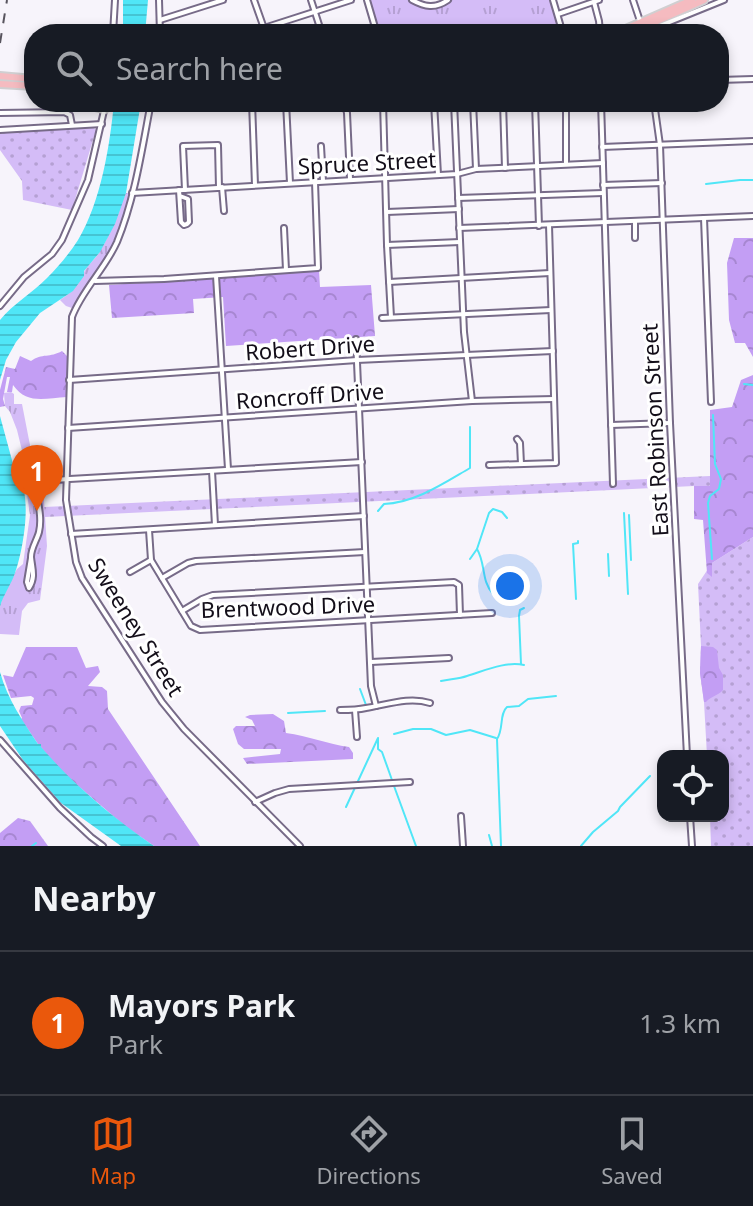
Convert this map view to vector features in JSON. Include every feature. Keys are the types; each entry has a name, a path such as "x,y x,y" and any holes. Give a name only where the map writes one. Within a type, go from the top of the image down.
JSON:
{"main road":[{"path":"653,24 692,0"},
{"path":"699,10 706,0"},
{"path":"652,24 706,0"},
{"path":"652,24 672,21"},
{"path":"2,79 24,78"},
{"path":"2,79 24,85"}],"street":[{"path":"114,24 115,0"},
{"path":"159,0 160,24"},
{"path":"160,20 223,0"},
{"path":"254,0 263,24"},
{"path":"311,0 319,24"},
{"path":"282,24 351,0"},
{"path":"367,0 374,24"},
{"path":"412,0 430,7 448,0"},
{"path":"553,0 560,24"},
{"path":"633,0 641,24"},
{"path":"662,24 724,0"},
{"path":"558,14 595,1 599,24"},
{"path":"729,80 753,79"},
{"path":"0,113 64,112 70,115 72,125"},
{"path":"0,306 62,240 88,180 105,112"},
{"name":"Sweeney Street","path":"149,112 132,193 117,242 72,317 66,500 76,562 82,578 162,702 184,729 300,846"},
{"path":"252,112 255,185"},
{"path":"286,112 290,183"},
{"path":"347,112 350,179"},
{"path":"383,112 391,317"},
{"path":"435,112 438,175"},
{"path":"454,112 463,313 472,401"},
{"path":"473,112 476,169"},
{"path":"503,112 505,168"},
{"path":"535,112 539,226"},
{"path":"566,112 566,164"},
{"path":"601,112 613,484"},
{"name":"East Robinson Street","path":"655,112 662,183 670,423 687,750"},
{"path":"0,130 102,124"},
{"path":"602,147 753,141"},
{"path":"181,192 188,199 189,222 184,225 181,222 181,192 183,146 218,145 224,211"},
{"path":"321,146 323,181"},
{"name":"Spruce Street","path":"132,193 603,163"},
{"path":"94,281 318,268 315,182"},
{"path":"603,185 662,183"},
{"path":"458,198 603,193"},
{"path":"387,212 459,209"},
{"path":"459,228 753,216"},
{"path":"704,218 711,402"},
{"path":"635,221 635,238"},
{"path":"489,465 556,463 549,225"},
{"path":"284,228 286,270"},
{"path":"387,245 460,242"},
{"path":"389,282 550,273"},
{"path":"216,276 228,470"},
{"path":"382,318 552,310"},
{"path":"356,339 372,690 376,706"},
{"name":"Robert Drive","path":"69,380 357,360 553,351"},
{"name":"Roncroff Drive","path":"68,428 472,401 554,399"},
{"path":"611,425 670,423"},
{"path":"517,439 521,464"},
{"path":"31,558 33,582 29,588 31,558 39,532 40,514 35,481 362,462"},
{"path":"212,471 215,525"},
{"path":"71,534 364,516"},
{"name":"Brentwood Drive","path":"149,530 151,560 191,626 200,630 492,613"},
{"path":"162,578 196,561 365,552"},
{"path":"130,572 151,560"},
{"path":"182,611 213,595 454,582 459,585 460,615"},
{"path":"371,662 449,658"},
{"path":"340,710 384,703 430,703"},
{"path":"355,710 357,737"},
{"path":"0,740 60,808 103,846"},
{"path":"255,802 289,789 410,782"},
{"path":"461,816 463,846"},
{"path":"690,822 692,846"}],"green space":[{"path":"367,0 412,0 430,7 448,0 551,0 558,24 374,24"},
{"path":"96,130 72,210 23,200 22,181 0,150 0,132"},
{"path":"126,193 132,193 117,242 75,309 66,306 60,300 75,288 98,254"},
{"path":"734,238 753,238 753,357 745,343 735,343 729,320 727,263"},
{"path":"319,271 320,287 371,285 375,336 226,346 223,297 193,299 194,313 112,318 109,285"},
{"path":"62,351 68,357 67,397 30,398 13,385 12,392 7,392 10,377 7,377 3,399 5,406 0,407 0,390 6,367 15,369 20,356 31,361"},
{"path":"753,375 753,537 712,563 712,577 707,573 703,520 694,519 694,486 710,486 710,410 732,407 741,380"},
{"path":"4,393 14,394 14,404 22,404 36,476 63,476 63,484 43,485 47,546 40,600 28,603 22,611 19,635 0,634 2,599 17,569 23,564 30,515 27,471 17,430 5,406"},
{"path":"710,476 710,487 45,517 44,507"},
{"path":"753,537 753,846 711,846 710,822 729,822 729,750 707,750 700,673 698,584 712,563"},
{"path":"701,646 717,650 723,675 723,690 706,702 700,673"},
{"path":"26,647 77,647 86,668 98,666 100,672 88,686 102,687 107,691 108,709 200,846 154,846 125,826 63,773 21,719 21,706 32,705 34,698 11,698 3,675 13,677"},
{"path":"273,714 284,721 286,733 349,747 353,759 247,764 243,758 280,754 281,749 244,749 238,744 233,729 236,726 255,726 252,720 245,717 250,715"},
{"path":"18,818 30,821 48,846 0,846 0,833"}],"water":[{"path":"123,0 148,0 146,24 123,24"},
{"path":"113,112 139,112 126,193 115,224 73,291 40,313 16,342 0,380 0,320 55,269 75,245 93,208"},
{"path":"0,416 16,475 25,494 26,507 18,563 0,607"},
{"path":"0,672 11,701 38,744 94,800 154,846 121,846 61,803 23,760 0,726"}],"waterway":[{"path":"706,184 753,180"},
{"path":"744,384 753,385"},
{"path":"712,559 708,503 710,496 719,489 721,479 715,464 713,415"},
{"path":"378,511 384,504 418,496 470,468 470,427"},
{"path":"470,559 477,549 489,513 493,509 507,518"},
{"path":"624,513 628,594"},
{"path":"629,515 631,560"},
{"path":"576,599 573,544 578,541"},
{"path":"477,549 493,594"},
{"path":"608,554 609,576"},
{"path":"521,664 519,616 524,608"},
{"path":"441,681 502,665 524,665"},
{"path":"360,689 366,705"},
{"path":"501,846 497,739 503,714 507,707 519,706 528,699 556,696"},
{"path":"288,713 325,711"},
{"path":"394,734 413,729 431,729 446,735 470,730 496,738"},
{"path":"346,807 378,738 378,749 382,752 392,780"},
{"path":"581,846 650,776"},
{"path":"394,786 416,846"},
{"path":"489,835 492,846"},
{"path":"32,846 36,843"}],"railway":[{"path":"0,43 7,0"}],"place":[{"name":"Mayors Park","path":"37,511"}]}
